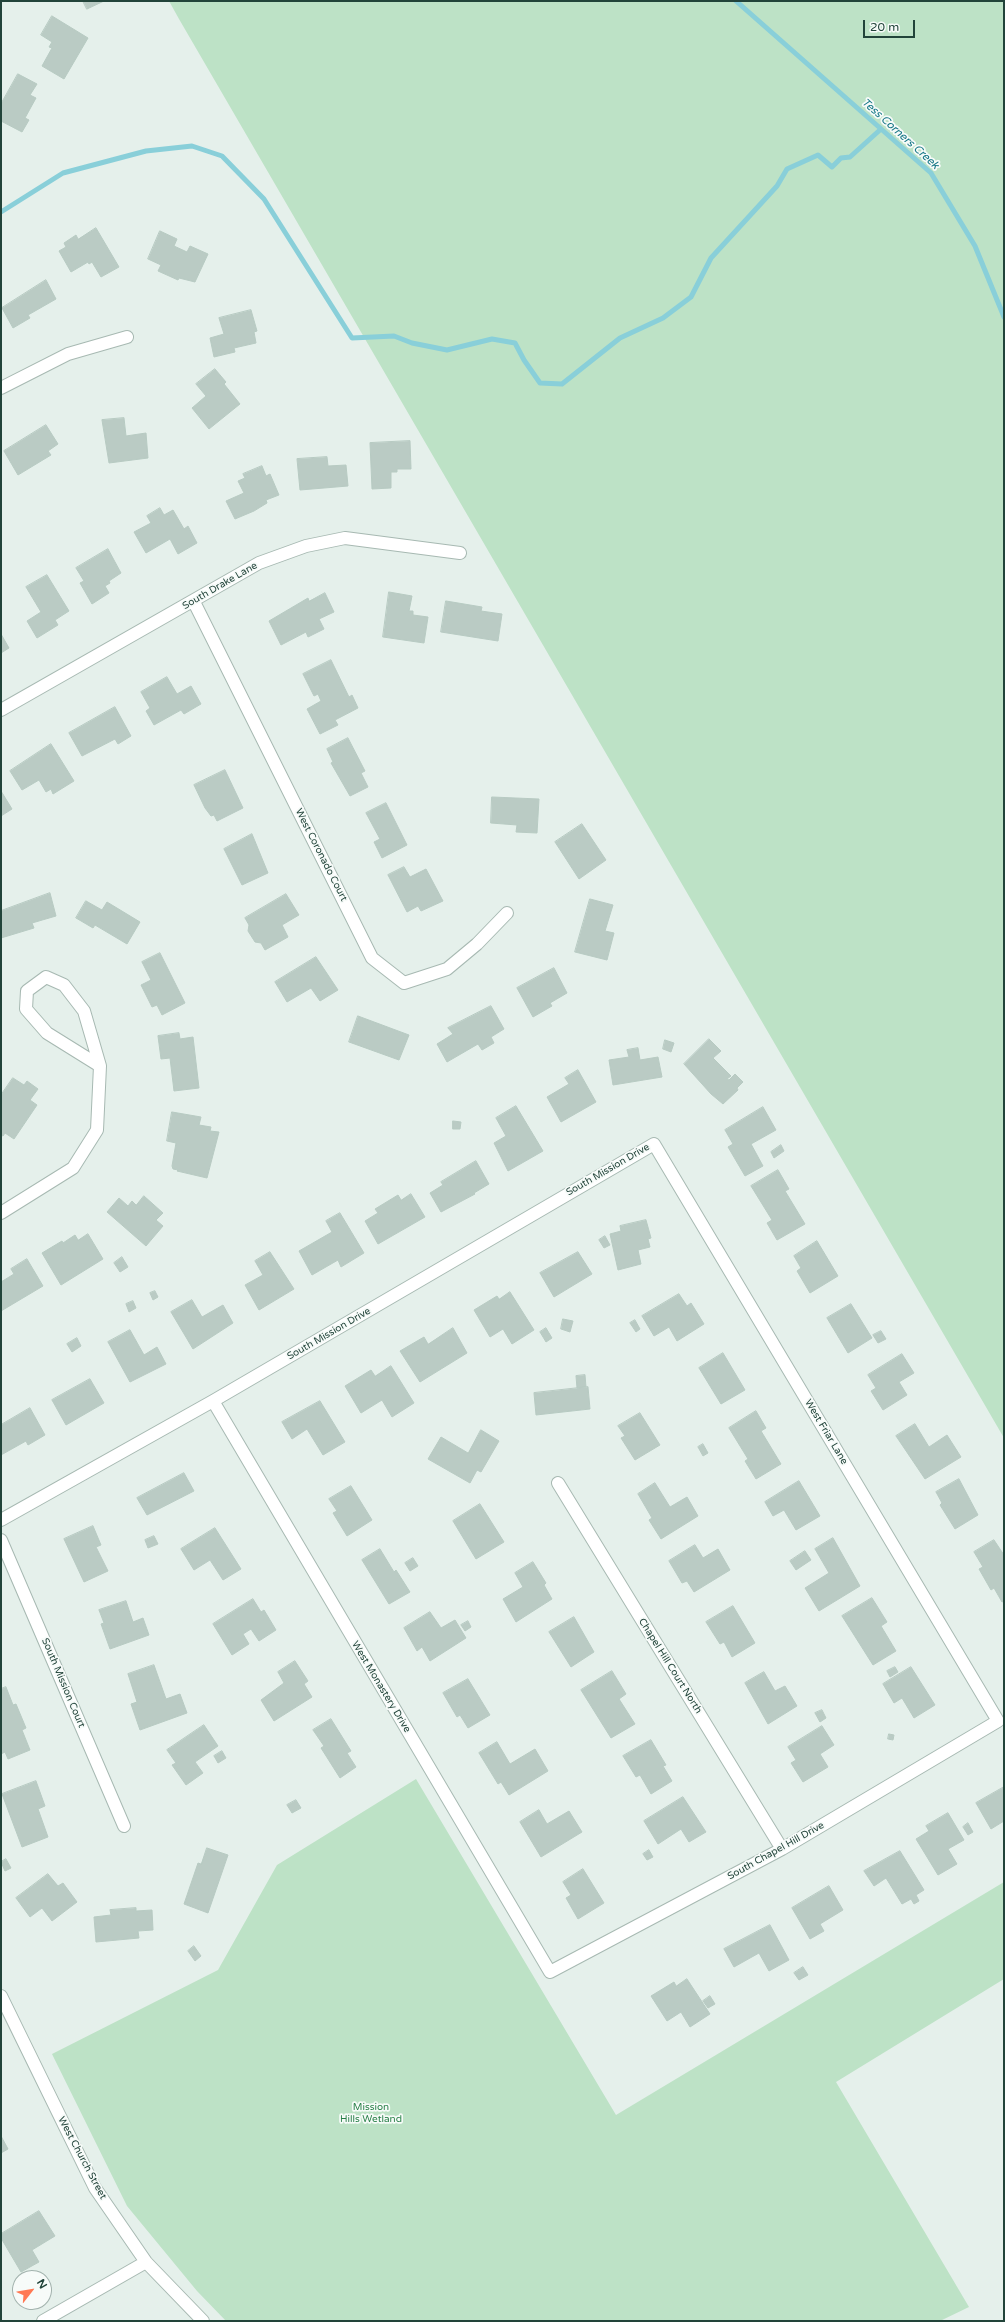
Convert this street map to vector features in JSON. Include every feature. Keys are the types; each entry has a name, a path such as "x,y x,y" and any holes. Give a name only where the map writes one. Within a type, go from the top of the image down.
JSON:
{"street":[{"path":"1,388 68,354 127,337"},
{"name":"South Drake Lane","path":"1,710 194,602 259,563 306,546 346,538 460,553"},
{"name":"West Coronado Court","path":"194,602 372,958 404,983 447,969 477,944 507,913"},
{"path":"1,1213 73,1168 97,1130 100,1066 84,1011 64,985 46,977 27,991 26,1009 47,1033 100,1066"},
{"name":"South Mission Drive","path":"1,1520 213,1401 654,1144"},
{"name":"West Friar Lane","path":"654,1144 998,1721"},
{"name":"West Monastery Drive","path":"213,1401 550,1972"},
{"name":"Chapel Hill Court North","path":"558,1483 782,1849"},
{"name":"South Mission Court","path":"1,1540 124,1826"},
{"name":"South Chapel Hill Drive","path":"550,1972 782,1849 998,1721"},
{"name":"West Church Street","path":"1,1996 95,2188 146,2262 203,2321"},
{"path":"44,2321 146,2262"}],"green space":[{"path":"169,1 1004,1 1004,1438 179,19"},
{"name":"Mission Hills Wetland","path":"416,1779 616,2115 1004,1882 1004,1979 836,2082 969,2307 940,2321 226,2321 197,2291 127,2206 52,2054 218,1970 277,1865"}],"building":[{"path":"83,1 104,1 87,9"},
{"path":"52,16 88,38 64,79 42,66 52,48 49,47 52,42 41,35"},
{"path":"18,74 37,84 30,95 36,98 25,118 29,120 22,132 1,121 1,104"},
{"path":"96,228 119,267 101,277 92,262 89,264 88,262 71,272 59,251 66,247 64,243 76,235 78,239"},
{"path":"160,231 177,239 174,246 187,252 190,246 208,254 195,282 179,278 178,280 158,271 161,265 148,259"},
{"path":"46,280 56,299 28,315 30,318 13,328 2,308"},
{"path":"251,310 257,331 254,332 256,343 234,348 235,352 214,357 210,338 224,334 219,318"},
{"path":"215,369 226,382 224,384 240,404 209,429 192,408 206,396 196,384"},
{"path":"124,418 126,436 146,433 148,458 109,463 102,420"},
{"path":"46,425 58,444 48,451 51,455 18,475 4,451"},
{"path":"410,441 411,469 397,469 397,472 391,472 391,488 372,489 370,443"},
{"path":"327,457 328,466 346,465 348,486 300,490 297,459"},
{"path":"262,466 266,476 270,474 279,495 266,500 267,503 254,511 235,519 226,501 244,493 238,481 245,478 243,474"},
{"path":"160,508 164,515 173,510 184,529 188,526 197,543 178,554 170,539 146,553 134,532 151,523 147,516"},
{"path":"108,549 121,573 109,581 110,583 105,586 109,593 92,604 80,583 84,581 76,568"},
{"path":"47,575 69,611 55,620 58,625 37,638 27,621 41,612 26,587"},
{"path":"389,592 412,596 409,611 413,611 413,615 428,617 424,643 383,637"},
{"path":"325,593 334,612 319,619 324,629 308,637 306,632 281,645 269,621 308,598 309,601"},
{"path":"446,601 482,607 481,611 502,614 498,641 441,632"},
{"path":"1,634 9,648 1,653"},
{"path":"331,660 349,697 352,695 358,708 335,720 338,725 320,734 307,709 321,701 318,694 314,696 303,674"},
{"path":"167,677 177,694 191,686 201,704 184,714 181,710 154,725 146,711 150,708 141,692"},
{"path":"115,707 131,736 118,744 115,739 82,756 69,733"},
{"path":"348,738 365,771 361,773 368,787 350,796 331,763 333,762 327,749"},
{"path":"51,744 74,781 53,794 51,789 46,792 39,780 22,790 10,771"},
{"path":"225,770 243,808 217,821 214,815 211,816 205,808 194,785"},
{"path":"1,791 12,809 1,816"},
{"path":"492,797 539,799 537,833 516,832 517,825 491,823"},
{"path":"386,803 407,845 382,858 374,842 380,839 366,813"},
{"path":"582,824 606,860 579,879 555,842"},
{"path":"252,834 268,873 242,885 224,849"},
{"path":"404,867 410,877 426,869 443,901 421,911 418,906 407,912 388,875"},
{"path":"50,893 56,916 32,923 34,928 1,938 1,911"},
{"path":"286,894 299,915 282,925 288,937 265,950 261,943 255,942 248,931 249,925 245,918"},
{"path":"590,899 613,905 605,931 614,933 607,960 575,952"},
{"path":"86,901 102,910 107,902 140,922 127,944 95,925 93,928 76,918"},
{"path":"160,953 185,1003 162,1015 157,1005 152,1007 141,985 151,980 142,962"},
{"path":"316,957 338,990 320,1001 311,988 287,1002 275,982"},
{"path":"554,968 567,993 550,1003 552,1006 533,1017 517,988"},
{"path":"491,1006 504,1029 491,1037 494,1043 482,1050 478,1044 447,1062 437,1044 453,1034 448,1028"},
{"path":"358,1016 409,1035 399,1060 349,1042"},
{"path":"179,1033 180,1039 193,1037 199,1088 174,1091 170,1058 161,1059 158,1036"},
{"path":"709,1039 721,1051 713,1058 731,1076 727,1079 729,1080 735,1074 743,1082 737,1088 738,1090 723,1104 711,1094 684,1064"},
{"path":"665,1040 674,1043 671,1052 663,1049"},
{"path":"638,1048 640,1060 658,1057 662,1077 613,1085 609,1060 629,1057 627,1050"},
{"path":"578,1070 596,1102 561,1122 547,1097 569,1084 565,1078"},
{"path":"13,1078 24,1085 27,1081 38,1089 30,1100 37,1105 14,1139 5,1133 3,1136 1,1135 1,1095"},
{"path":"516,1106 543,1151 508,1171 494,1143 506,1136 496,1118"},
{"path":"763,1107 776,1130 751,1144 763,1166 745,1176 728,1147 733,1144 725,1130"},
{"path":"172,1112 201,1117 199,1125 211,1127 210,1131 219,1132 207,1178 173,1169 172,1166 176,1143 167,1141"},
{"path":"453,1121 461,1122 460,1129 453,1129"},
{"path":"781,1145 784,1151 774,1158 771,1152"},
{"path":"476,1161 489,1184 474,1193 475,1194 441,1212 430,1193 443,1185 441,1182"},
{"path":"778,1170 789,1189 785,1191 805,1224 777,1240 767,1223 772,1220 751,1186"},
{"path":"411,1194 425,1217 378,1244 365,1221 378,1213 375,1209 398,1195 401,1200"},
{"path":"144,1196 163,1213 156,1220 163,1226 146,1246 107,1212 119,1198 128,1206 132,1201 136,1205"},
{"path":"340,1213 364,1253 341,1267 338,1260 312,1275 299,1251 332,1232 326,1221"},
{"path":"646,1220 651,1238 648,1239 650,1247 638,1250 641,1264 618,1270 610,1234 621,1231 620,1226"},
{"path":"88,1234 103,1259 61,1285 42,1253 62,1241 63,1243 75,1235 78,1240"},
{"path":"605,1236 610,1245 604,1248 599,1240"},
{"path":"817,1241 838,1276 810,1293 797,1271 801,1268 794,1256"},
{"path":"270,1252 294,1289 259,1310 245,1285 263,1275 255,1261"},
{"path":"578,1252 592,1274 554,1297 540,1273"},
{"path":"122,1257 128,1267 120,1272 114,1263"},
{"path":"27,1259 43,1286 1,1311 1,1282 14,1274 11,1269"},
{"path":"155,1291 158,1297 153,1300 150,1293"},
{"path":"510,1292 534,1330 512,1344 503,1329 490,1337 474,1310 497,1296 499,1299"},
{"path":"679,1294 687,1306 691,1303 704,1324 677,1341 669,1327 654,1336 642,1316"},
{"path":"192,1300 202,1317 223,1305 233,1323 193,1349 171,1312"},
{"path":"133,1301 136,1308 129,1312 126,1304"},
{"path":"851,1304 872,1338 848,1353 827,1318"},
{"path":"563,1319 573,1321 570,1332 561,1329"},
{"path":"635,1320 640,1329 636,1332 630,1323"},
{"path":"453,1328 467,1353 420,1382 400,1351 424,1337 428,1344"},
{"path":"546,1328 552,1338 546,1342 540,1332"},
{"path":"130,1330 144,1355 157,1347 166,1364 130,1382 108,1342"},
{"path":"881,1331 886,1339 878,1343 873,1335"},
{"path":"77,1338 81,1346 72,1352 67,1344"},
{"path":"723,1353 745,1390 721,1404 699,1368"},
{"path":"902,1354 914,1373 899,1382 907,1395 883,1410 871,1391 876,1388 868,1375"},
{"path":"391,1366 414,1403 392,1417 382,1400 361,1413 345,1386 371,1370 375,1376"},
{"path":"585,1375 586,1387 577,1388 576,1376"},
{"path":"90,1379 104,1403 66,1425 52,1400"},
{"path":"588,1387 590,1409 536,1415 534,1393"},
{"path":"320,1401 345,1442 323,1455 307,1429 292,1439 282,1422"},
{"path":"30,1408 45,1435 28,1445 26,1441 1,1455 1,1425"},
{"path":"756,1411 766,1428 761,1431 781,1464 756,1479 745,1461 748,1459 729,1428"},
{"path":"640,1413 660,1445 635,1460 621,1438 625,1436 618,1426"},
{"path":"915,1424 929,1447 947,1435 961,1457 925,1479 896,1436"},
{"path":"481,1430 499,1441 481,1472 477,1470 470,1483 428,1459 441,1437 468,1453"},
{"path":"703,1444 708,1453 703,1456 698,1447"},
{"path":"184,1473 194,1491 147,1515 137,1498"},
{"path":"959,1479 978,1515 955,1529 940,1505 942,1503 936,1492"},
{"path":"799,1481 820,1516 796,1530 784,1510 773,1516 765,1502"},
{"path":"655,1483 670,1507 687,1497 698,1516 661,1539 649,1520 652,1518 638,1494"},
{"path":"351,1486 372,1520 347,1536 333,1513 337,1511 329,1499"},
{"path":"480,1504 504,1542 476,1559 453,1521"},
{"path":"93,1526 101,1545 96,1547 108,1571 84,1582 64,1539"},
{"path":"215,1528 241,1569 223,1580 210,1560 194,1570 181,1549"},
{"path":"154,1536 158,1544 148,1548 145,1540"},
{"path":"833,1538 860,1586 819,1611 805,1588 829,1573 815,1549"},
{"path":"994,1540 1004,1555 1004,1601 1002,1602 994,1588 991,1590 979,1569 983,1567 974,1552"},
{"path":"695,1545 703,1558 718,1549 730,1570 694,1592 687,1581 682,1583 669,1561"},
{"path":"380,1549 394,1572 396,1570 410,1592 389,1604 362,1560"},
{"path":"805,1551 811,1560 796,1570 790,1561"},
{"path":"413,1558 418,1566 410,1571 405,1563"},
{"path":"533,1562 546,1583 544,1585 552,1599 516,1622 503,1599 523,1587 515,1573"},
{"path":"872,1598 887,1622 881,1626 896,1651 873,1665 842,1616"},
{"path":"253,1599 261,1612 264,1610 276,1630 259,1641 251,1629 243,1634 249,1644 232,1655 213,1624"},
{"path":"126,1601 133,1622 143,1618 149,1635 110,1649 101,1624 104,1623 99,1610"},
{"path":"733,1606 755,1643 732,1657 724,1642 720,1644 706,1622"},
{"path":"430,1612 441,1628 455,1620 466,1638 430,1661 422,1647 417,1651 404,1628"},
{"path":"574,1617 594,1652 571,1667 549,1632"},
{"path":"468,1621 471,1627 465,1631 461,1625"},
{"path":"295,1661 308,1681 304,1684 312,1697 274,1721 261,1700 284,1683 278,1672"},
{"path":"154,1665 166,1699 180,1694 187,1713 140,1730 131,1704 137,1702 128,1674"},
{"path":"895,1667 898,1672 890,1677 887,1671"},
{"path":"911,1667 935,1705 914,1718 902,1698 894,1703 883,1684"},
{"path":"612,1671 626,1694 619,1699 635,1724 611,1738 581,1690"},
{"path":"764,1672 775,1691 785,1686 797,1706 768,1724 745,1683"},
{"path":"468,1679 490,1715 468,1728 460,1715 457,1717 443,1693"},
{"path":"6,1687 13,1705 16,1704 26,1728 22,1730 30,1750 8,1759 5,1752 1,1754 1,1689"},
{"path":"822,1710 826,1718 820,1722 815,1713"},
{"path":"331,1719 351,1751 347,1753 356,1767 340,1778 321,1748 324,1746 313,1730"},
{"path":"204,1725 218,1746 195,1762 203,1773 186,1785 172,1765 176,1763 167,1750"},
{"path":"822,1726 834,1745 820,1754 828,1767 803,1782 791,1763 796,1760 788,1747"},
{"path":"889,1734 894,1735 893,1740 888,1739"},
{"path":"651,1740 666,1765 663,1766 672,1781 651,1794 640,1775 636,1777 623,1756"},
{"path":"497,1742 510,1764 535,1749 548,1771 509,1795 501,1782 498,1784 479,1753"},
{"path":"222,1751 226,1758 218,1763 214,1756"},
{"path":"36,1781 45,1806 38,1809 48,1837 22,1847 2,1794"},
{"path":"1004,1787 1004,1821 991,1829 976,1803"},
{"path":"683,1797 706,1832 689,1842 681,1829 658,1844 644,1821"},
{"path":"296,1800 301,1808 292,1813 287,1805"},
{"path":"539,1810 547,1824 569,1811 582,1832 541,1857 520,1822"},
{"path":"948,1813 964,1840 948,1849 957,1864 938,1875 916,1839 929,1831 926,1826"},
{"path":"968,1823 973,1832 968,1835 963,1827"},
{"path":"207,1848 228,1855 208,1913 184,1904 198,1863 201,1864"},
{"path":"649,1850 653,1857 647,1860 643,1854"},
{"path":"900,1851 924,1890 916,1895 919,1901 914,1904 911,1899 902,1904 886,1878 874,1886 864,1871"},
{"path":"6,1859 11,1868 5,1871 1,1862"},
{"path":"583,1869 604,1903 578,1919 566,1898 571,1895 563,1882"},
{"path":"48,1874 58,1886 63,1883 77,1902 52,1921 42,1908 30,1917 16,1898"},
{"path":"829,1886 843,1910 820,1924 824,1931 810,1939 792,1908"},
{"path":"136,1908 136,1911 152,1910 153,1930 138,1931 139,1938 96,1942 94,1917 111,1915 110,1910"},
{"path":"770,1925 789,1960 769,1971 759,1953 734,1967 724,1949"},
{"path":"194,1946 201,1956 195,1961 188,1951"},
{"path":"803,1967 808,1975 799,1980 794,1973"},
{"path":"687,1979 710,2014 690,2027 681,2012 667,2021 651,1996 674,1982 676,1986"},
{"path":"710,1996 715,2004 708,2008 703,2001"},
{"path":"1,2136 8,2149 1,2153"},
{"path":"39,2211 55,2236 32,2250 39,2262 25,2270 20,2270 1,2238 1,2234"}],"waterway":[{"name":"Tess Corners Creek","path":"736,1 931,173 975,246 1004,317"},
{"path":"1,212 63,173 146,151 192,146 222,156 264,199 352,338 394,336 412,343 447,350 492,339 515,343 524,360 540,383 562,384 620,338 663,318 691,297 711,258 777,186 787,169 818,155 832,167 841,158 850,157 881,129"}]}
